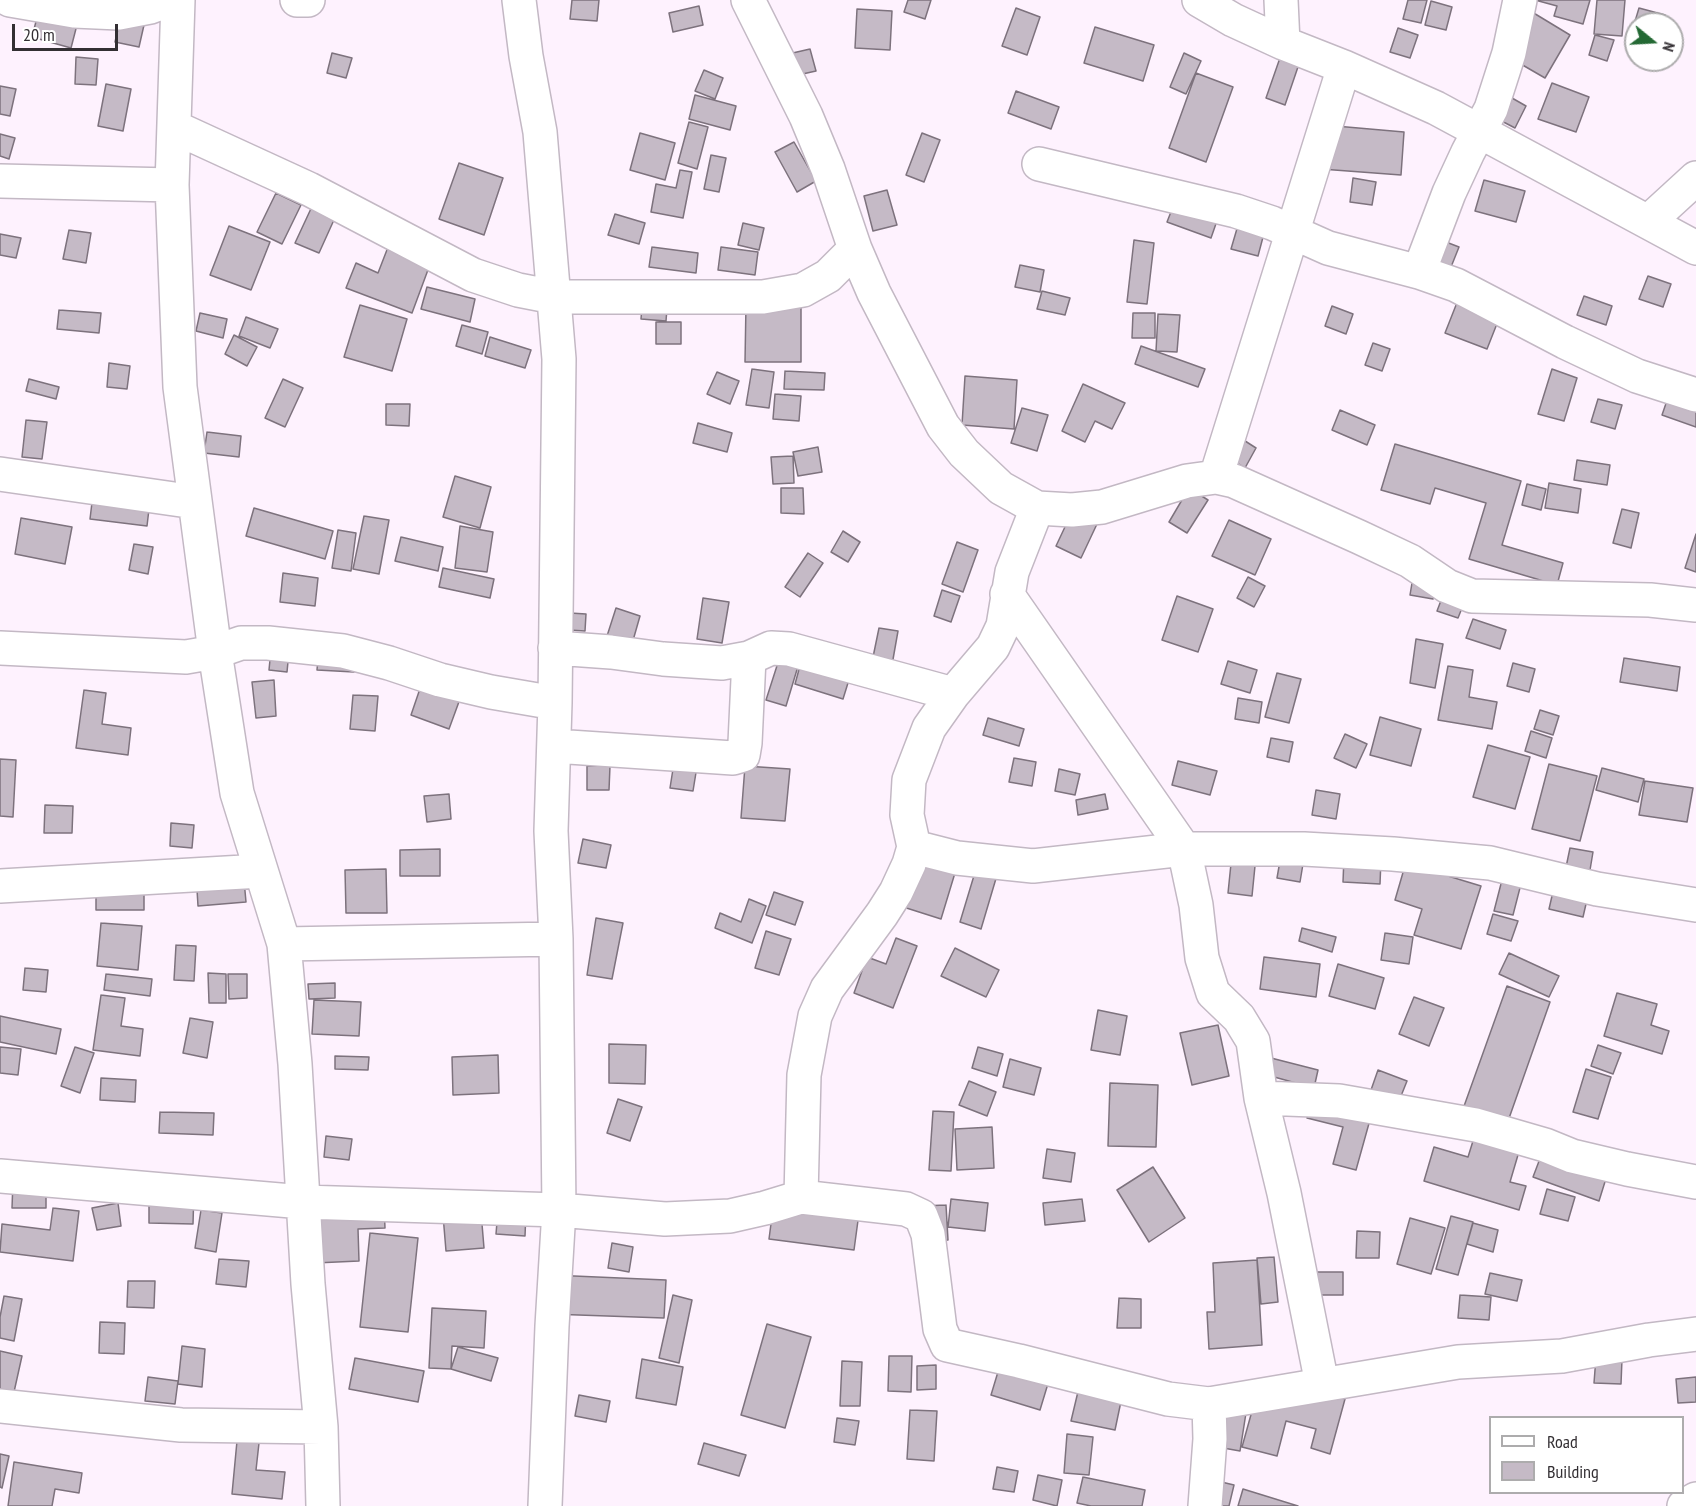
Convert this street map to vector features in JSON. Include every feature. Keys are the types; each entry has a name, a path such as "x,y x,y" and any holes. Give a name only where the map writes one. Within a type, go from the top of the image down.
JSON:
{"street":[{"path":"10,0 74,11 119,14 169,0"},
{"path":"178,0 172,185 180,387 215,652 237,793 284,944 295,1064 308,1284 321,1427 323,1506"},
{"path":"297,0 308,0"},
{"path":"519,0 526,56 540,132 559,359 555,703 551,831 556,939 559,1210 545,1506"},
{"path":"748,0 819,148 842,206 855,249 874,293 942,426 964,453 1001,488 1037,508 1072,510 1102,507 1187,481 1216,477 1234,481 1359,537 1410,561 1447,586 1472,596 1650,600 1696,605"},
{"path":"1199,0 1233,20 1283,43 1436,108 1696,248"},
{"path":"1281,0 1283,43"},
{"path":"1419,272 1449,193 1491,109 1509,53 1520,0"},
{"path":"1216,477 1344,67"},
{"path":"174,127 309,189 473,275 518,290 554,297 763,297 803,290 828,276 855,249"},
{"path":"1039,164 1236,211 1272,223 1328,248 1419,272 1456,285 1637,376 1696,395"},
{"path":"1648,222 1696,178"},
{"path":"0,181 172,185"},
{"path":"0,474 195,502"},
{"path":"801,1197 804,1075 815,1016 827,989 896,892 909,864 914,847 907,815 909,780 929,728 953,694 993,647 1003,626 1012,572 1037,508"},
{"path":"1007,594 1184,849 1196,905 1202,958 1213,993 1239,1018 1252,1041 1261,1098 1284,1193 1322,1384"},
{"path":"0,648 186,657 215,652 241,643 268,643 343,651 440,680 555,703"},
{"path":"555,648 722,663 749,658 771,648 789,649 953,694"},
{"path":"554,746 733,758 742,755 745,743 749,658"},
{"path":"914,847 957,858 1033,866 1184,849 1304,849 1446,858 1490,863 1597,889 1696,906"},
{"path":"0,886 261,871"},
{"path":"284,944 556,939"},
{"path":"1261,1098 1339,1101 1476,1125 1545,1145 1572,1156 1696,1182"},
{"path":"0,1176 303,1202 559,1210 676,1218 730,1215 765,1208 801,1197 906,1209 921,1215 928,1234 940,1329 947,1346 1019,1361 1168,1399 1209,1404 1458,1362 1562,1356 1696,1334"},
{"path":"1205,1506 1210,1439 1209,1404"},
{"path":"0,1406 181,1425 321,1427"},
{"path":"1684,1506 1696,1499"}],"building":[{"path":"572,0 599,0 597,21 570,19"},
{"path":"908,0 931,0 925,19 904,12"},
{"path":"1408,0 1427,0 1421,23 1403,19"},
{"path":"1535,0 1590,0 1583,24 1554,16 1557,6"},
{"path":"1597,0 1625,0 1622,36 1594,34"},
{"path":"1431,1 1452,7 1446,30 1425,25"},
{"path":"40,6 79,17 71,48 32,37"},
{"path":"699,6 703,25 673,32 669,13"},
{"path":"1016,8 1040,17 1027,55 1002,46"},
{"path":"1639,8 1654,12 1638,12"},
{"path":"857,9 892,11 890,50 855,48"},
{"path":"1532,12 1570,35 1545,78 1507,56"},
{"path":"120,20 144,25 139,47 115,42"},
{"path":"1095,27 1154,45 1143,81 1084,63"},
{"path":"1398,28 1418,35 1410,58 1390,52"},
{"path":"1595,35 1614,40 1607,61 1589,55"},
{"path":"810,49 816,71 789,77 784,55"},
{"path":"332,53 352,58 346,78 327,73"},
{"path":"1184,53 1201,61 1186,94 1170,87"},
{"path":"1281,55 1300,61 1285,105 1266,98"},
{"path":"76,57 98,59 96,85 75,84"},
{"path":"704,70 723,78 715,99 695,91"},
{"path":"1196,73 1233,87 1206,162 1169,148"},
{"path":"1552,83 1589,97 1576,132 1538,119"},
{"path":"106,84 131,89 123,131 98,126"},
{"path":"0,86 16,89 10,116 0,114"},
{"path":"1016,91 1059,107 1051,129 1008,113"},
{"path":"1505,94 1526,106 1515,128 1494,117"},
{"path":"695,95 736,106 730,130 689,119"},
{"path":"689,122 708,127 697,169 678,163"},
{"path":"1324,125 1404,132 1401,175 1321,169"},
{"path":"640,133 675,143 665,180 630,170"},
{"path":"922,133 940,140 924,182 906,175"},
{"path":"0,134 15,138 9,159 0,156"},
{"path":"794,142 816,181 797,192 775,152"},
{"path":"711,155 726,158 719,192 704,189"},
{"path":"459,163 503,178 484,235 439,219"},
{"path":"680,170 692,172 683,218 651,212 656,184 676,188"},
{"path":"1353,178 1376,182 1372,205 1350,202"},
{"path":"1484,180 1525,191 1516,222 1475,211"},
{"path":"887,190 897,225 873,231 864,196"},
{"path":"276,193 301,205 282,244 257,232"},
{"path":"1176,199 1219,215 1211,238 1167,222"},
{"path":"315,200 338,211 319,253 295,243"},
{"path":"615,214 645,223 639,244 608,235"},
{"path":"1241,215 1267,222 1258,256 1231,249"},
{"path":"743,223 764,228 759,250 738,245"},
{"path":"229,226 270,242 251,290 210,275"},
{"path":"69,230 91,233 86,263 63,259"},
{"path":"1420,232 1459,247 1451,267 1413,253"},
{"path":"0,234 21,238 16,258 0,255"},
{"path":"1134,240 1154,243 1147,304 1127,302"},
{"path":"390,242 432,259 412,313 346,288 356,263 378,273"},
{"path":"652,247 698,253 696,273 649,267"},
{"path":"721,247 758,252 755,275 718,270"},
{"path":"1020,265 1044,270 1040,292 1015,287"},
{"path":"1648,276 1671,284 1663,307 1639,299"},
{"path":"427,287 475,299 470,322 421,309"},
{"path":"1042,291 1070,298 1065,315 1037,309"},
{"path":"643,294 668,296 666,321 641,319"},
{"path":"1460,295 1502,311 1487,349 1445,333"},
{"path":"1584,296 1612,306 1606,325 1577,315"},
{"path":"746,304 801,304 801,362 745,362"},
{"path":"360,305 407,319 392,371 344,357"},
{"path":"1332,306 1353,314 1346,334 1325,326"},
{"path":"59,310 101,313 99,333 57,329"},
{"path":"200,313 227,319 223,338 196,331"},
{"path":"1133,313 1155,313 1155,338 1132,338"},
{"path":"1158,314 1180,315 1177,352 1156,351"},
{"path":"246,317 278,329 270,348 239,336"},
{"path":"656,322 681,322 681,344 656,344"},
{"path":"462,325 488,332 482,354 456,346"},
{"path":"234,335 257,347 247,366 225,354"},
{"path":"490,337 531,350 525,368 485,356"},
{"path":"1373,343 1390,349 1382,371 1365,365"},
{"path":"1141,346 1205,369 1198,387 1135,364"},
{"path":"109,363 130,366 127,389 107,387"},
{"path":"752,369 774,372 769,408 746,405"},
{"path":"1552,369 1577,378 1564,421 1538,414"},
{"path":"785,371 825,373 824,390 784,389"},
{"path":"717,372 739,381 730,404 707,394"},
{"path":"965,376 1017,380 1014,429 962,425"},
{"path":"29,379 59,387 56,399 26,391"},
{"path":"283,379 303,388 285,427 265,418"},
{"path":"1083,384 1125,403 1112,429 1095,421 1085,442 1062,431"},
{"path":"1672,386 1696,394 1696,427 1662,415"},
{"path":"775,394 801,396 799,421 773,419"},
{"path":"1598,399 1622,405 1615,429 1591,422"},
{"path":"386,404 410,404 409,426 386,425"},
{"path":"1022,408 1048,415 1037,451 1011,443"},
{"path":"1340,410 1375,425 1367,445 1332,430"},
{"path":"26,420 47,422 42,459 22,457"},
{"path":"698,423 732,433 727,452 693,443"},
{"path":"207,432 241,436 239,457 204,453"},
{"path":"1242,439 1256,448 1245,468 1230,459"},
{"path":"1395,444 1521,481 1502,545 1563,563 1557,585 1469,559 1486,503 1435,488 1430,504 1381,490"},
{"path":"818,447 822,472 798,476 793,452"},
{"path":"793,456 794,483 773,484 771,457"},
{"path":"1577,460 1610,465 1607,485 1574,480"},
{"path":"455,476 491,487 480,528 443,517"},
{"path":"1549,483 1581,489 1578,513 1545,508"},
{"path":"1527,484 1546,489 1541,510 1522,505"},
{"path":"94,486 151,492 147,526 90,519"},
{"path":"781,488 803,488 804,514 781,513"},
{"path":"1189,488 1208,500 1187,533 1169,522"},
{"path":"254,508 333,531 325,559 246,536"},
{"path":"1622,509 1639,513 1631,548 1613,543"},
{"path":"1072,512 1097,524 1081,558 1056,546"},
{"path":"364,516 389,520 379,574 353,569"},
{"path":"21,518 72,527 65,564 15,554"},
{"path":"1229,520 1271,539 1255,575 1212,556"},
{"path":"460,526 493,532 487,572 455,568"},
{"path":"338,530 356,533 351,571 332,568"},
{"path":"843,531 860,542 848,562 831,552"},
{"path":"1696,534 1696,572 1685,568"},
{"path":"401,537 443,547 438,571 395,561"},
{"path":"957,542 978,550 963,592 942,584"},
{"path":"134,544 153,547 148,574 129,570"},
{"path":"808,553 823,563 800,597 785,587"},
{"path":"443,568 494,579 490,598 439,587"},
{"path":"283,573 318,578 315,606 280,602"},
{"path":"1248,577 1265,586 1254,607 1237,598"},
{"path":"1413,577 1437,581 1433,599 1410,595"},
{"path":"942,590 960,596 951,622 934,616"},
{"path":"1445,590 1466,598 1458,618 1437,611"},
{"path":"1177,596 1213,609 1198,652 1162,640"},
{"path":"703,598 729,602 722,643 697,639"},
{"path":"616,608 640,616 632,644 607,636"},
{"path":"554,612 586,614 585,631 553,629"},
{"path":"1473,619 1506,630 1500,649 1466,638"},
{"path":"879,628 898,631 892,665 872,662"},
{"path":"272,639 290,641 287,672 269,670"},
{"path":"1416,639 1443,644 1435,688 1410,683"},
{"path":"319,647 356,649 354,672 317,670"},
{"path":"783,647 802,653 786,706 766,700"},
{"path":"803,655 852,670 843,699 795,684"},
{"path":"1624,658 1680,667 1677,691 1620,682"},
{"path":"1228,661 1257,670 1250,693 1221,684"},
{"path":"1513,663 1535,669 1529,692 1507,686"},
{"path":"1448,666 1473,670 1469,697 1497,702 1492,729 1438,720"},
{"path":"1277,673 1301,679 1289,723 1265,717"},
{"path":"425,674 464,688 449,729 411,715"},
{"path":"274,680 276,716 256,718 252,682"},
{"path":"84,690 106,693 102,724 131,728 128,755 76,748"},
{"path":"353,695 378,696 375,731 350,729"},
{"path":"1238,698 1262,702 1259,723 1235,719"},
{"path":"1540,710 1559,716 1553,735 1534,729"},
{"path":"1380,717 1421,729 1411,766 1370,755"},
{"path":"988,718 1024,729 1019,746 983,735"},
{"path":"1531,731 1552,738 1546,758 1525,751"},
{"path":"1345,734 1367,744 1356,768 1334,758"},
{"path":"1271,738 1293,742 1289,762 1267,757"},
{"path":"1488,745 1530,757 1515,809 1473,797"},
{"path":"676,750 699,754 693,791 670,788"},
{"path":"1014,758 1036,762 1032,786 1009,782"},
{"path":"0,759 16,760 13,817 0,816"},
{"path":"1178,761 1217,771 1210,795 1172,785"},
{"path":"1549,764 1597,776 1580,841 1532,829"},
{"path":"587,766 610,766 609,790 587,790"},
{"path":"745,766 790,769 785,821 741,818"},
{"path":"1602,768 1644,779 1638,802 1596,790"},
{"path":"1059,769 1080,774 1075,795 1055,791"},
{"path":"1645,781 1693,788 1687,822 1639,815"},
{"path":"1316,790 1340,794 1336,819 1312,815"},
{"path":"449,794 451,819 427,822 424,796"},
{"path":"1105,794 1108,809 1078,815 1076,800"},
{"path":"45,805 73,806 72,833 44,833"},
{"path":"171,823 194,825 192,848 170,846"},
{"path":"583,839 611,845 606,868 578,863"},
{"path":"1233,844 1257,846 1252,896 1228,893"},
{"path":"1411,845 1425,869 1481,886 1461,949 1414,935 1422,909 1395,900"},
{"path":"1570,848 1593,852 1589,876 1565,872"},
{"path":"440,849 440,876 400,876 400,850"},
{"path":"913,849 958,863 941,919 897,905"},
{"path":"1281,855 1304,858 1300,882 1277,878"},
{"path":"1344,857 1381,859 1380,884 1343,882"},
{"path":"979,859 1000,865 981,929 960,922"},
{"path":"243,869 246,902 198,906 196,873"},
{"path":"386,869 387,913 346,913 345,870"},
{"path":"1503,876 1522,880 1513,915 1494,911"},
{"path":"1555,883 1589,891 1583,917 1549,909"},
{"path":"96,890 144,890 144,910 96,910"},
{"path":"774,892 803,902 795,925 766,915"},
{"path":"749,899 766,906 752,943 715,928 720,913 741,922"},
{"path":"1493,914 1518,921 1511,941 1487,934"},
{"path":"596,918 623,923 612,979 587,975"},
{"path":"101,923 142,926 138,970 97,966"},
{"path":"1302,928 1336,937 1332,952 1299,941"},
{"path":"766,931 791,939 779,975 755,968"},
{"path":"1385,933 1413,937 1409,964 1381,960"},
{"path":"896,938 917,946 893,1008 854,993 867,957 886,964"},
{"path":"176,945 196,946 194,981 174,980"},
{"path":"955,948 999,970 986,997 941,976"},
{"path":"1509,953 1559,976 1549,997 1499,974"},
{"path":"1264,957 1320,964 1316,997 1260,989"},
{"path":"1338,964 1384,978 1375,1009 1329,996"},
{"path":"25,968 48,970 46,992 23,990"},
{"path":"208,973 226,974 226,1003 209,1003"},
{"path":"106,974 152,979 150,996 104,990"},
{"path":"228,974 247,974 247,998 229,999"},
{"path":"335,983 335,998 309,999 308,984"},
{"path":"1507,986 1550,1002 1507,1124 1463,1109"},
{"path":"1617,993 1657,1004 1651,1025 1669,1031 1662,1054 1604,1036"},
{"path":"101,995 125,998 121,1026 143,1029 140,1056 93,1050"},
{"path":"1414,997 1444,1008 1429,1046 1399,1034"},
{"path":"314,1000 361,1002 359,1036 312,1034"},
{"path":"1098,1010 1127,1016 1120,1055 1091,1050"},
{"path":"0,1016 61,1029 56,1054 0,1042"},
{"path":"190,1018 213,1022 207,1058 183,1053"},
{"path":"1218,1025 1229,1076 1192,1085 1180,1033"},
{"path":"609,1044 646,1045 645,1084 609,1083"},
{"path":"1598,1045 1621,1053 1613,1074 1591,1066"},
{"path":"0,1047 21,1049 18,1075 0,1073"},
{"path":"75,1047 94,1053 80,1093 61,1086"},
{"path":"978,1047 1003,1054 997,1076 972,1068"},
{"path":"498,1055 499,1093 453,1095 452,1057"},
{"path":"335,1056 369,1057 368,1070 335,1069"},
{"path":"1271,1058 1318,1070 1314,1088 1267,1075"},
{"path":"1010,1059 1041,1068 1034,1095 1003,1087"},
{"path":"1586,1069 1611,1077 1598,1119 1573,1112"},
{"path":"1378,1070 1407,1081 1399,1101 1371,1090"},
{"path":"101,1078 136,1080 135,1102 100,1100"},
{"path":"969,1081 996,1092 987,1116 959,1105"},
{"path":"1110,1083 1158,1085 1156,1147 1108,1146"},
{"path":"1314,1092 1373,1109 1356,1170 1333,1164 1343,1127 1307,1118"},
{"path":"618,1099 642,1107 630,1141 607,1133"},
{"path":"933,1111 954,1112 951,1171 929,1170"},
{"path":"160,1112 214,1113 213,1135 159,1133"},
{"path":"1478,1125 1523,1138 1510,1182 1526,1186 1519,1210 1424,1181 1434,1147 1468,1157"},
{"path":"992,1127 994,1168 957,1170 955,1129"},
{"path":"326,1136 352,1139 349,1160 324,1157"},
{"path":"1544,1148 1608,1172 1599,1201 1533,1177"},
{"path":"1047,1149 1075,1153 1071,1182 1043,1178"},
{"path":"1153,1167 1185,1218 1149,1242 1117,1190"},
{"path":"13,1181 46,1182 46,1208 12,1208"},
{"path":"149,1189 194,1189 193,1224 149,1223"},
{"path":"1547,1189 1575,1197 1568,1221 1540,1214"},
{"path":"951,1199 988,1203 985,1231 948,1227"},
{"path":"1082,1199 1085,1221 1045,1225 1043,1203"},
{"path":"774,1201 859,1213 854,1250 769,1239"},
{"path":"118,1203 121,1226 97,1230 92,1208"},
{"path":"384,1205 385,1228 358,1229 359,1261 315,1263 312,1207"},
{"path":"946,1205 948,1240 923,1241 922,1206"},
{"path":"53,1208 79,1211 73,1261 0,1252 2,1224 50,1230"},
{"path":"201,1210 222,1213 216,1252 195,1248"},
{"path":"498,1210 526,1212 525,1236 496,1234"},
{"path":"481,1212 484,1248 446,1251 443,1215"},
{"path":"1451,1216 1473,1222 1458,1275 1436,1269"},
{"path":"1410,1218 1445,1228 1431,1274 1397,1264"},
{"path":"1473,1223 1498,1230 1493,1252 1467,1244"},
{"path":"1357,1231 1380,1232 1379,1258 1356,1258"},
{"path":"370,1233 418,1238 408,1332 360,1327"},
{"path":"612,1243 633,1247 629,1272 608,1268"},
{"path":"1274,1257 1278,1302 1261,1304 1257,1258"},
{"path":"219,1259 249,1261 246,1287 216,1284"},
{"path":"1257,1260 1262,1345 1209,1349 1207,1312 1215,1312 1213,1263"},
{"path":"1297,1272 1343,1272 1343,1295 1297,1295"},
{"path":"1490,1273 1522,1280 1517,1301 1485,1294"},
{"path":"551,1275 666,1280 664,1318 550,1314"},
{"path":"128,1281 155,1281 154,1308 127,1307"},
{"path":"673,1295 692,1300 679,1363 659,1358"},
{"path":"1460,1295 1491,1297 1489,1320 1458,1318"},
{"path":"4,1296 22,1299 14,1341 0,1338 0,1317"},
{"path":"1119,1298 1141,1299 1141,1328 1117,1328"},
{"path":"432,1308 486,1311 484,1348 452,1346 451,1369 429,1368"},
{"path":"100,1322 125,1323 124,1354 99,1353"},
{"path":"767,1324 811,1337 785,1428 741,1415"},
{"path":"182,1346 205,1349 202,1387 178,1384"},
{"path":"458,1347 498,1358 491,1381 451,1369"},
{"path":"0,1351 22,1356 14,1392 0,1389"},
{"path":"1004,1352 1053,1367 1040,1410 991,1395"},
{"path":"889,1356 912,1356 911,1392 888,1391"},
{"path":"1596,1357 1622,1359 1621,1384 1594,1383"},
{"path":"355,1358 424,1371 418,1402 349,1389"},
{"path":"642,1359 683,1367 676,1405 636,1398"},
{"path":"842,1361 862,1362 860,1406 840,1406"},
{"path":"936,1365 936,1389 917,1390 917,1366"},
{"path":"148,1377 178,1381 175,1404 145,1401"},
{"path":"1696,1377 1696,1402 1678,1403 1676,1379"},
{"path":"1081,1379 1124,1387 1115,1430 1071,1421"},
{"path":"1301,1386 1345,1399 1330,1454 1311,1448 1316,1429 1286,1421 1277,1456 1242,1447 1257,1393"},
{"path":"1221,1389 1249,1394 1240,1451 1212,1446"},
{"path":"579,1395 610,1401 606,1422 575,1416"},
{"path":"910,1410 937,1411 934,1461 907,1459"},
{"path":"837,1418 859,1421 855,1445 834,1442"},
{"path":"1067,1434 1093,1437 1089,1475 1064,1473"},
{"path":"237,1441 259,1443 256,1470 285,1472 282,1499 232,1494"},
{"path":"704,1443 746,1455 739,1476 698,1464"},
{"path":"0,1454 9,1456 2,1488 0,1487"},
{"path":"14,1462 82,1473 79,1493 55,1489 52,1506 8,1506"},
{"path":"997,1467 1018,1471 1014,1492 993,1489"},
{"path":"1038,1475 1062,1480 1057,1506 1033,1500"},
{"path":"1083,1477 1145,1490 1142,1506 1091,1506 1077,1503"},
{"path":"1209,1479 1234,1485 1229,1506 1203,1506"},
{"path":"1243,1489 1298,1506 1238,1506"}]}
